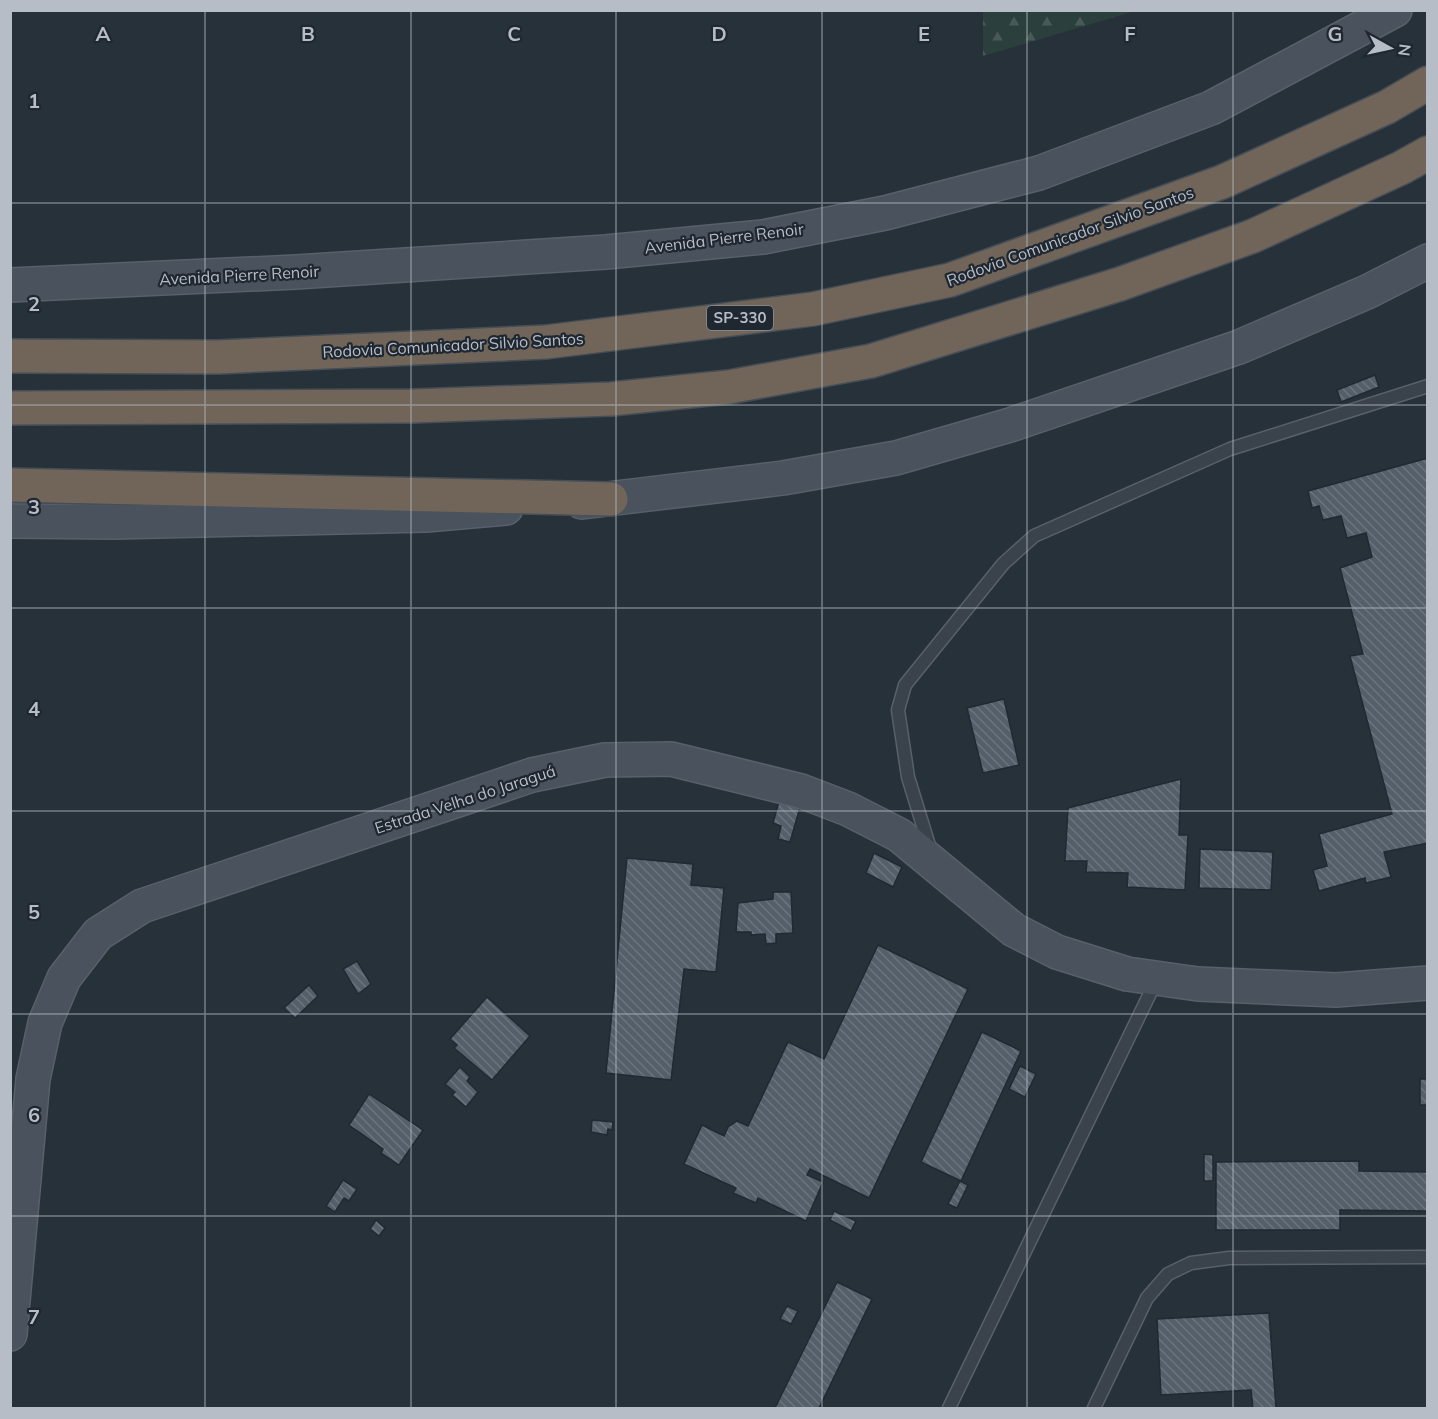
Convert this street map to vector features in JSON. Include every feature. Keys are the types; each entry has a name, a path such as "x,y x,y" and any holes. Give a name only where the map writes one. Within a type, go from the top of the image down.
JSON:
{"highway":[{"name":"Rodovia Comunicador Silvio Santos","path":"10,356 218,357 546,342 813,309 950,280 1200,190 1387,107 1428,83"},
{"path":"10,408 413,406 611,399 729,387 871,361 1120,284 1253,237 1401,168 1428,153"},
{"path":"10,485 611,499"}],"street":[{"name":"Avenida Pierre Renoir","path":"10,285 261,274 606,252 763,237 885,213 1039,173 1211,108 1395,10"},
{"path":"10,521 115,522 426,515 611,499 783,478 896,458 1010,425 1239,347 1367,292 1428,261"},
{"name":"Estrada Velha do Jaraguá","path":"10,1334 33,1079 45,1023 64,978 98,934 142,906 532,775 605,760 671,759 801,791 848,809 899,835 1014,930 1057,952 1127,974 1198,984 1336,990 1428,984"}],"lane":[{"path":"935,866 908,777 898,710 905,685 1003,564 1034,536 1230,449 1428,386"},
{"path":"949,1408 1157,978"},
{"path":"1094,1408 1147,1298 1167,1274 1191,1263 1229,1258 1428,1257"}],"green space":[{"path":"983,10 1135,11 983,56"}],"building":[{"path":"1375,375 1379,387 1341,402 1337,390"},
{"path":"1428,458 1428,843 1384,852 1391,877 1366,883 1365,878 1319,891 1313,870 1327,866 1319,834 1392,814 1350,656 1363,654 1340,568 1372,557 1366,533 1347,538 1341,516 1323,520 1319,506 1312,508 1308,491"},
{"path":"1004,699 1019,765 983,773 967,708"},
{"path":"1181,779 1179,835 1188,835 1185,890 1127,887 1128,873 1086,872 1087,861 1065,861 1068,808"},
{"path":"780,798 801,804 790,842 778,839 781,826 773,823"},
{"path":"1200,849 1273,852 1271,890 1199,888"},
{"path":"874,853 902,867 893,887 866,873"},
{"path":"627,858 693,864 691,885 724,888 716,972 684,969 671,1080 606,1073"},
{"path":"773,892 791,892 793,933 776,934 776,943 766,944 765,934 751,935 751,932 736,932 738,903 773,899"},
{"path":"878,945 968,989 869,1198 810,1169 807,1175 823,1182 806,1221 758,1198 756,1203 733,1193 736,1188 684,1164 702,1125 724,1136 728,1127 737,1121 748,1126 788,1042 824,1059"},
{"path":"357,961 371,984 358,994 343,969"},
{"path":"309,985 318,996 295,1018 284,1008"},
{"path":"487,997 530,1036 492,1080 454,1048 457,1045 450,1039"},
{"path":"982,1032 1021,1051 961,1181 921,1162"},
{"path":"1020,1066 1036,1074 1025,1097 1009,1089"},
{"path":"460,1067 470,1077 467,1081 478,1092 466,1107 452,1095 455,1092 445,1084"},
{"path":"1420,1079 1428,1079 1428,1105 1420,1105"},
{"path":"369,1094 423,1130 399,1165 381,1153 383,1149 349,1125"},
{"path":"592,1120 613,1122 612,1130 608,1129 607,1135 591,1132"},
{"path":"1204,1154 1213,1155 1213,1181 1204,1181"},
{"path":"1359,1161 1359,1171 1428,1172 1428,1211 1340,1210 1340,1230 1216,1230 1216,1162"},
{"path":"343,1180 357,1189 349,1201 344,1198 335,1212 326,1206"},
{"path":"960,1181 968,1185 957,1208 948,1204"},
{"path":"834,1211 856,1221 851,1231 830,1220"},
{"path":"376,1220 385,1228 379,1236 370,1229"},
{"path":"837,1282 872,1299 819,1408 775,1408"},
{"path":"787,1306 798,1311 791,1324 780,1319"},
{"path":"1269,1313 1276,1408 1253,1408 1251,1390 1161,1395 1157,1319"}]}
